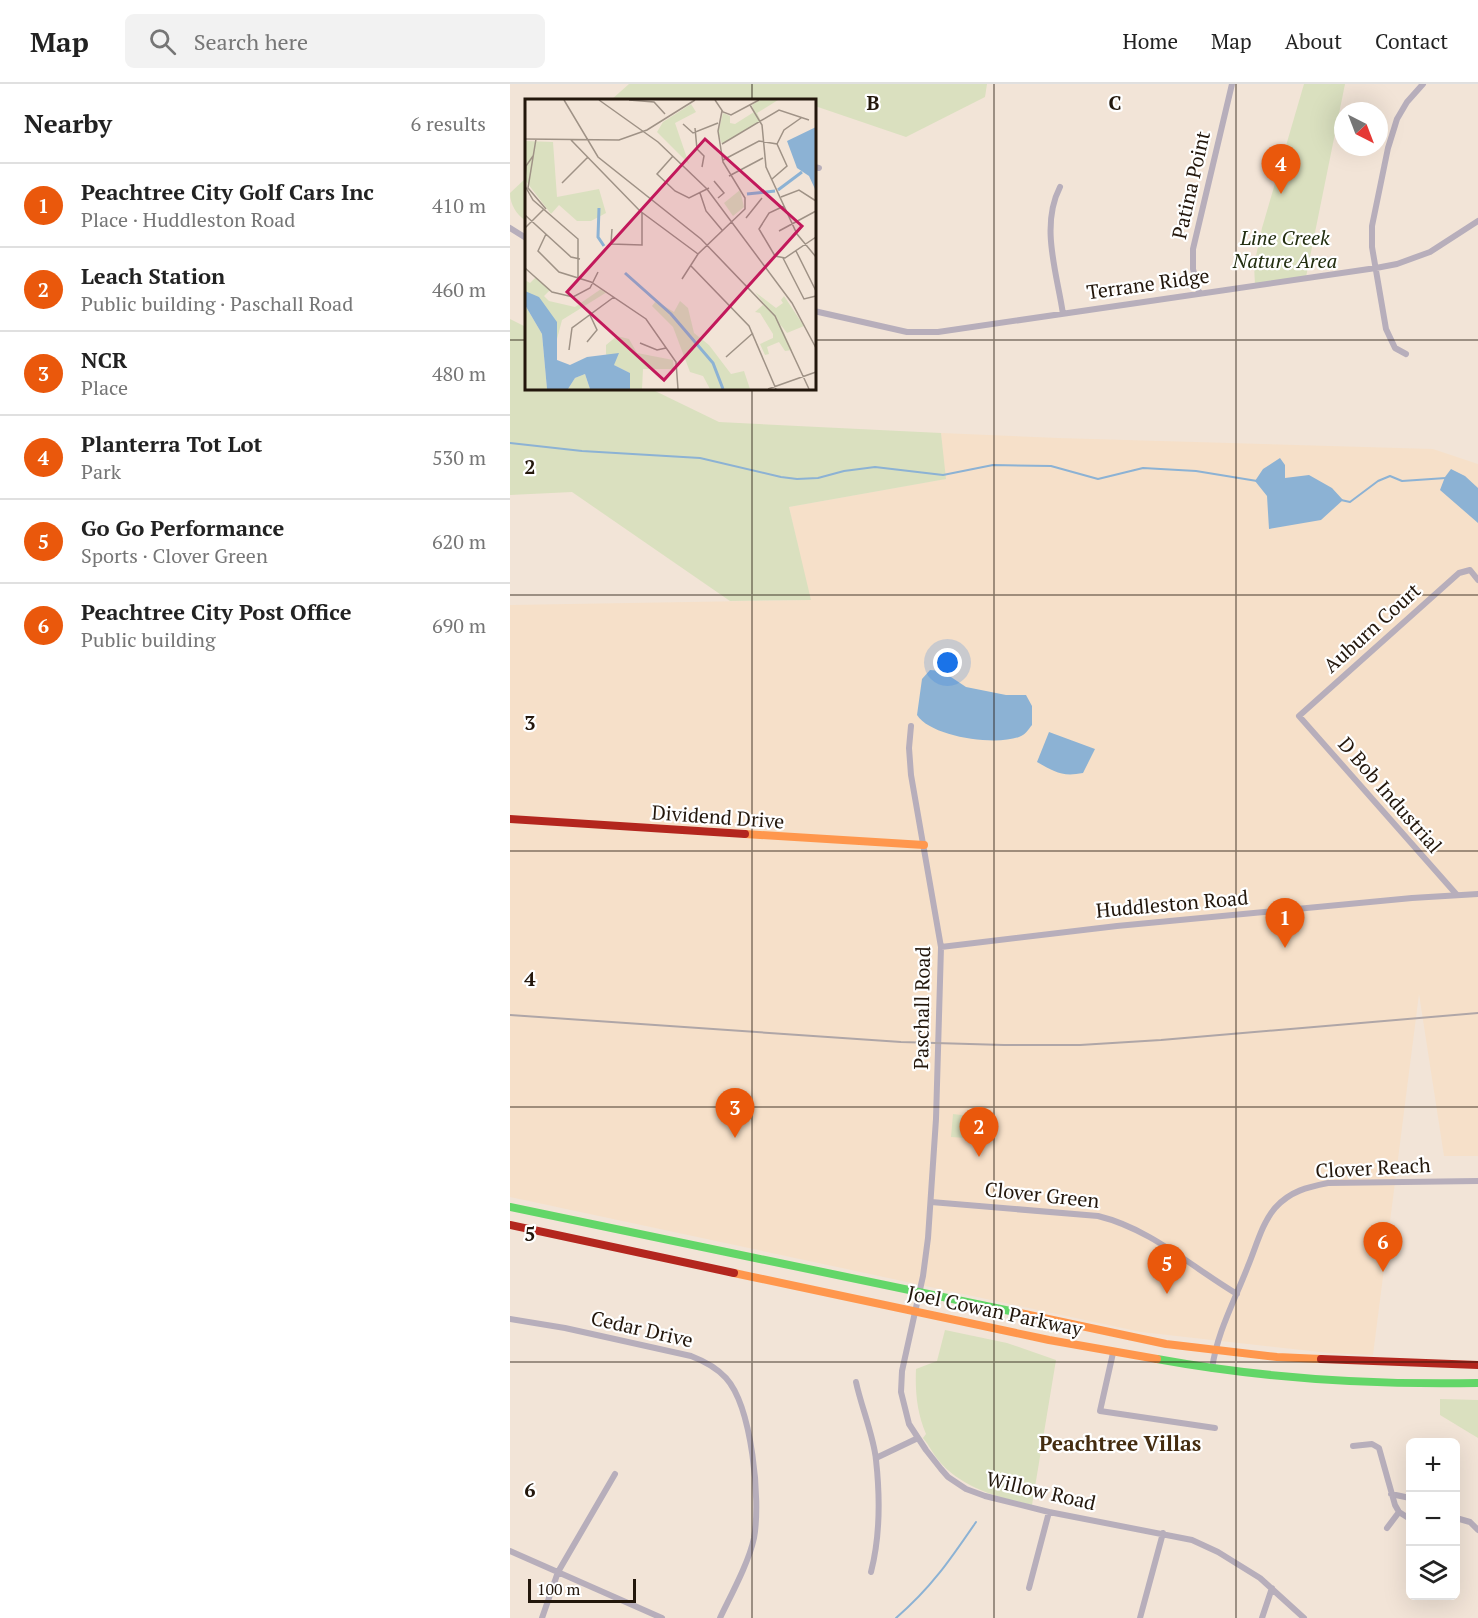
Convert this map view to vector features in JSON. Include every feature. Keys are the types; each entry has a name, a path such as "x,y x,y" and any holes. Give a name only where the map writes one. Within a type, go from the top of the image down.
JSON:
{"main road":[{"name":"Dividend Drive","path":"510,819 924,845"},
{"name":"Joel Cowan Parkway","path":"510,1207 1166,1344 1278,1357 1478,1365"},
{"name":"Joel Cowan Parkway","path":"510,1226 1113,1353 1212,1369 1359,1381 1478,1383"}],"street":[{"name":"Patina Point","path":"1199,293 1193,269 1193,249 1232,84"},
{"path":"1406,354 1395,348 1386,329 1372,226 1388,148 1401,111 1423,84"},
{"path":"1060,187 1051,209 1049,226 1063,314"},
{"name":"Terrane Ridge","path":"816,311 917,333 938,332 1376,268 1407,261 1430,252 1478,221"},
{"path":"510,228 525,237"},
{"name":"Auburn Court","path":"1299,716 1459,573 1470,570 1478,580"},
{"name":"D Bob Industrial","path":"1299,716 1457,895"},
{"name":"Paschall Road","path":"910,726 910,775 941,947 931,1202 924,1276 919,1293"},
{"name":"Huddleston Road","path":"941,947 1117,926 1478,894"},
{"name":"Clover Reach","path":"1212,1369 1218,1338 1269,1216 1294,1192 1310,1186 1344,1181 1478,1180"},
{"name":"Clover Green","path":"931,1202 1098,1216 1115,1220 1143,1232 1237,1294"},
{"name":"Willow Road","path":"919,1293 902,1371 901,1392 909,1424 948,1477 966,1489 985,1496 1049,1512 1192,1540 1218,1552 1272,1588 1304,1618"},
{"name":"Cedar Drive","path":"510,1319 545,1324 691,1356 714,1367 733,1388 739,1400 745,1424 753,1462 758,1505 754,1540 720,1618"},
{"path":"1113,1353 1100,1411 1215,1428"},
{"path":"855,1382 876,1458 878,1528 871,1572"},
{"path":"876,1458 918,1438"},
{"path":"1353,1446 1372,1444 1379,1448 1391,1494 1399,1512 1406,1516"},
{"path":"542,1618 558,1572 615,1474"},
{"path":"1391,1494 1406,1497"},
{"path":"1029,1588 1049,1512"},
{"path":"1387,1528 1399,1512"},
{"path":"1460,1515 1478,1530"},
{"path":"1460,1519 1470,1522"},
{"path":"1140,1618 1163,1533"},
{"path":"510,1551 662,1618"},
{"path":"1262,1618 1272,1588"}],"shaded area":[{"path":"941,433 1433,449 1478,464 1478,1156 1444,1156 1419,994 1373,1355 1329,1353 1141,1332 510,1197 510,605 810,600 789,507 945,479"}],"green space":[{"path":"629,84 987,84 985,97 906,137 816,106 816,99 612,99"},
{"name":"Line Creek Nature Area","path":"1304,84 1345,84 1341,102 1334,102 1334,138 1306,277 1255,285 1254,265 1262,228"},
{"path":"525,179 525,220 511,202 510,193"},
{"path":"510,319 525,326 525,390 653,390 719,422 941,433 946,479 789,507 811,600 730,601 572,492 510,495"},
{"path":"953,1114 969,1116 966,1138 951,1137"},
{"path":"945,1330 1007,1343 1056,1360 1032,1505 994,1495 970,1485 939,1461 923,1438 926,1434 917,1402 916,1369 937,1361"},
{"path":"1440,1399 1478,1400 1478,1438 1440,1415"}],"water":[{"path":"1280,458 1285,465 1285,478 1309,475 1332,488 1343,500 1321,520 1269,529 1267,496 1255,481 1263,469"},
{"path":"1451,469 1465,476 1478,488 1478,523 1440,490"},
{"path":"930,670 942,671 966,687 1006,695 1026,695 1032,706 1032,725 1025,734 1008,740 964,738 935,729 924,723 917,715 922,679"},
{"path":"1049,732 1095,749 1083,773 1059,773 1037,762"}],"waterway":[{"path":"510,443 582,451 700,458 797,479 818,478 844,471 875,467 943,475 993,465 1051,466 1098,479 1143,468 1196,471 1257,481"},
{"path":"1341,500 1350,502 1378,481 1390,476 1402,481 1446,478"},
{"path":"896,1618 930,1584 976,1522"}],"railway":[{"path":"510,1015 901,1042 1080,1045 1478,1013"}],"traffic: fast":[{"path":"510,1207 1015,1312"},
{"path":"1157,1359 1196,1366 1317,1379 1398,1383 1478,1383"}],"traffic: slow":[{"path":"745,834 924,845"},
{"path":"734,1273 1049,1340 1157,1359"},
{"path":"1015,1312 1166,1344 1277,1357 1321,1359"}],"traffic: jam":[{"path":"510,819 745,834"},
{"path":"510,1225 734,1273"},
{"path":"1321,1359 1478,1365"}],"place":[{"name":"Planterra Tot Lot","path":"1281,194"},
{"name":"Peachtree City Golf Cars Inc","path":"1285,948"},
{"name":"NCR","path":"735,1138"},
{"name":"Leach Station","path":"979,1157"},
{"name":"Peachtree City Post Office","path":"1383,1272"},
{"name":"Go Go Performance","path":"1167,1294"}],"district":[{"name":"Peachtree Villas","path":"1120,1444"}]}
